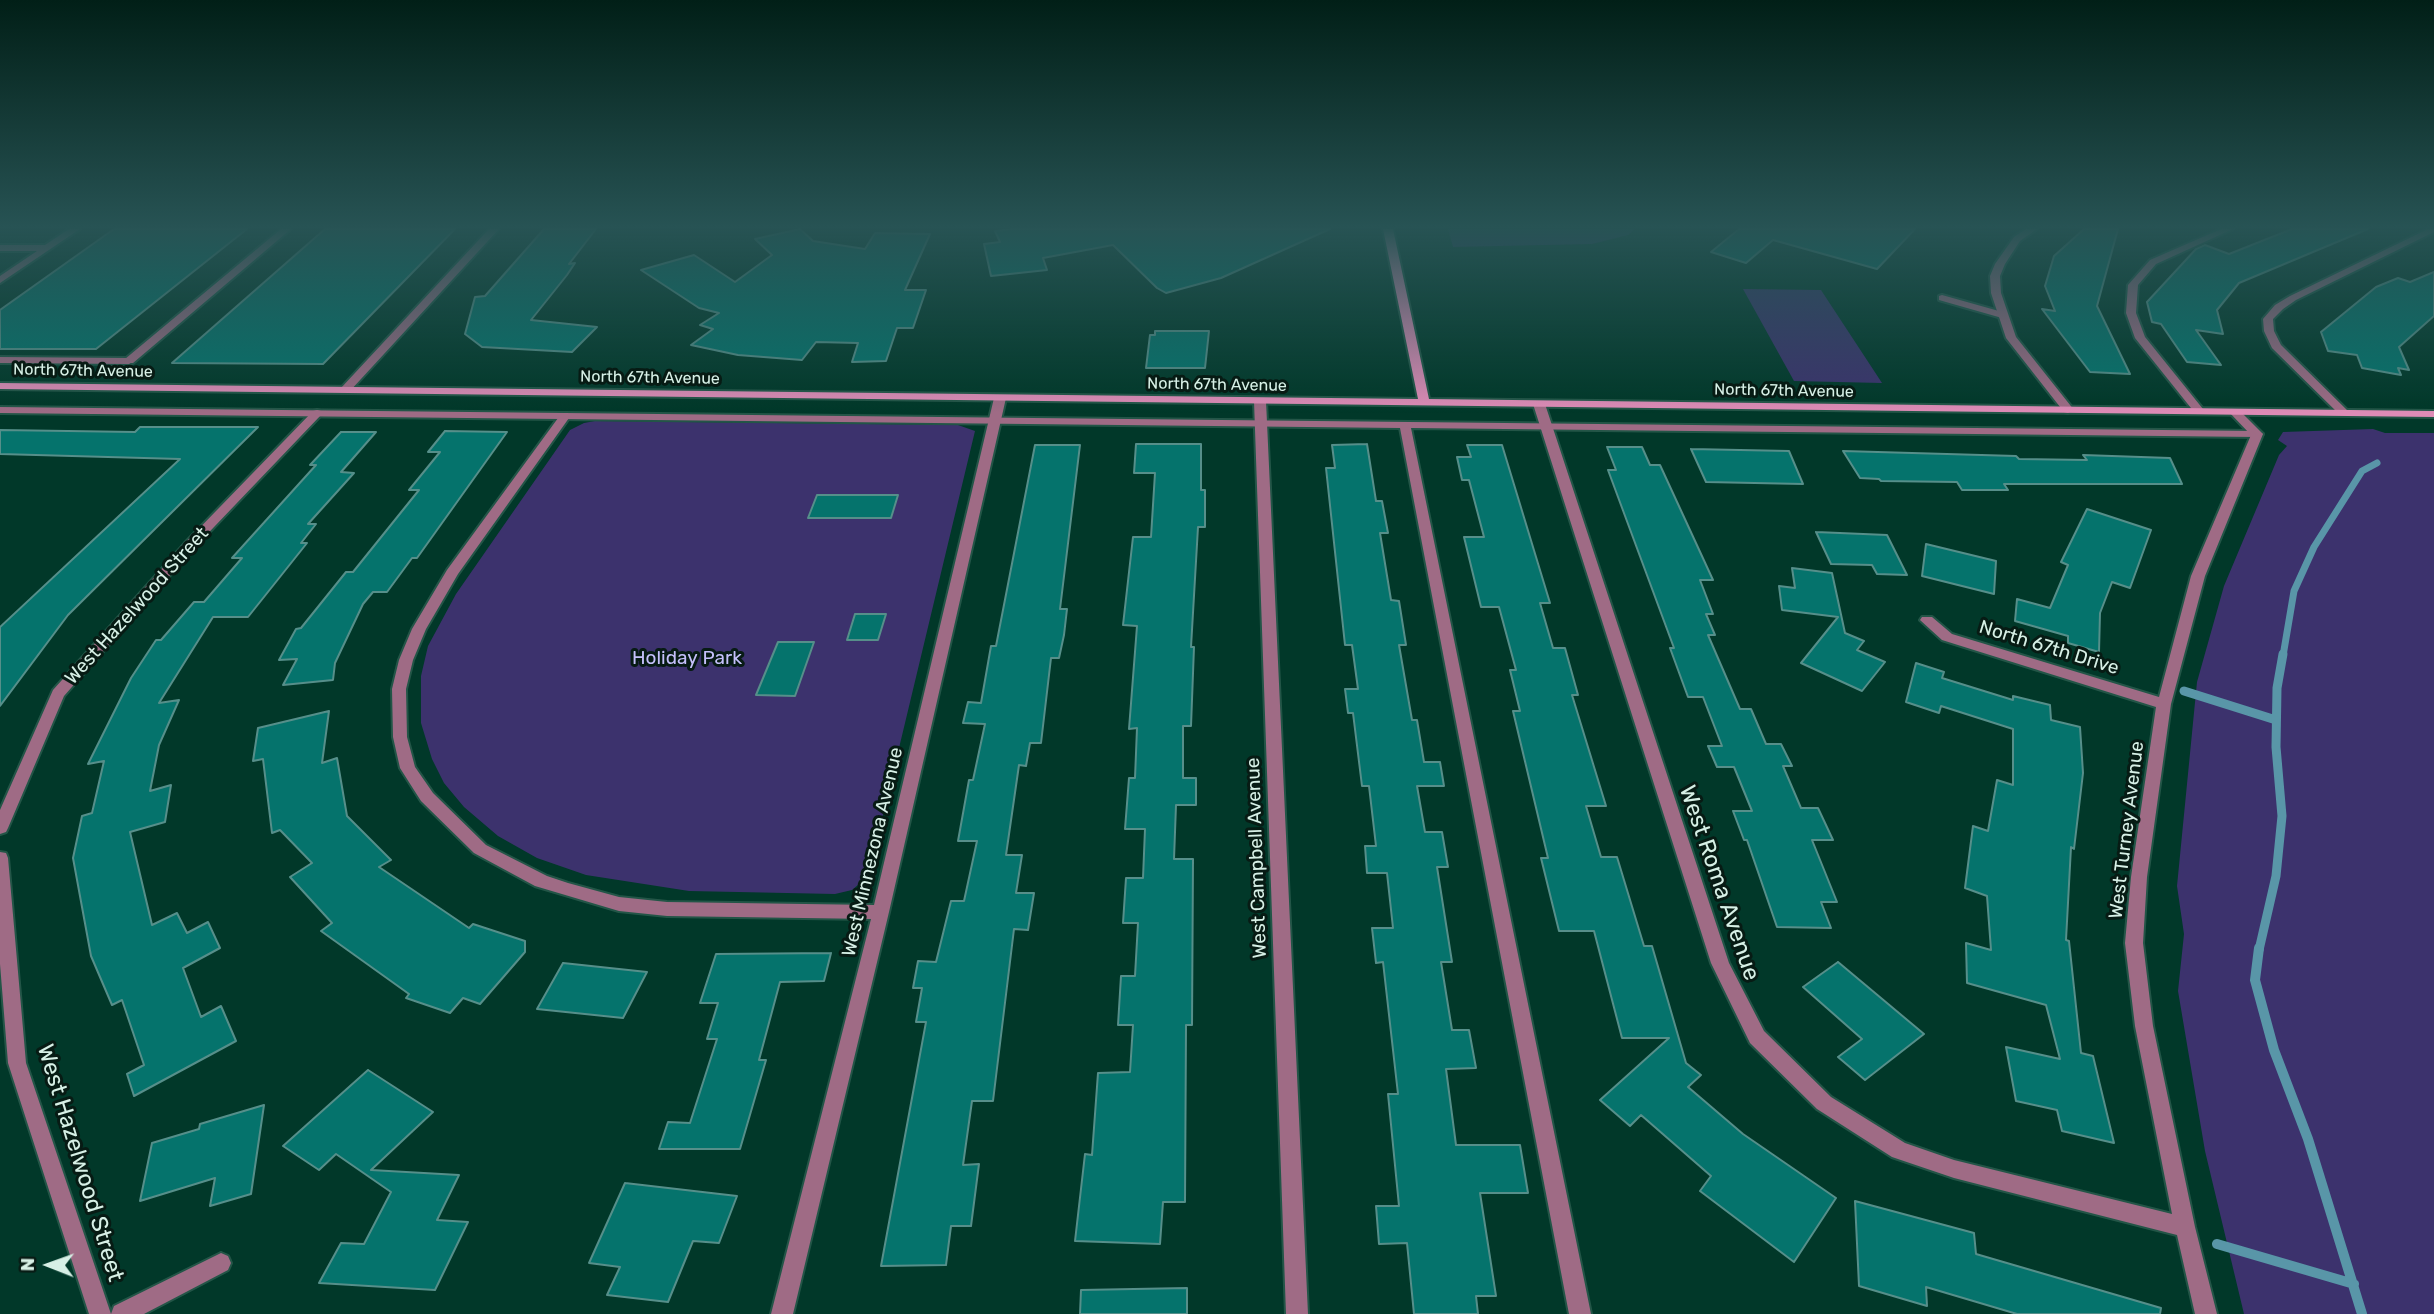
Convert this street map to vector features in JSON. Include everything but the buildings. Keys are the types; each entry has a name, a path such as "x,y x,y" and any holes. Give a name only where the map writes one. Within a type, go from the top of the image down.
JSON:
{"main road":[{"path":"1401,290 1424,403"},
{"name":"North 67th Avenue","path":"0,386 2434,414"}],"street":[{"name":"North 67th Avenue","path":"0,360 129,361 213,290"},
{"path":"345,390 437,290"},
{"path":"1996,290 2002,315 2024,358 2068,410"},
{"path":"2133,290 2131,313 2140,338 2199,411"},
{"path":"2309,290 2279,307 2269,319 2269,331 2276,346 2344,413"},
{"path":"1942,298 2002,315"},
{"name":"West Minnezona Avenue","path":"782,1314 881,912 1000,398"},
{"name":"West Campbell Avenue","path":"1260,401 1297,1314"},
{"name":"West Roma Avenue","path":"1539,404 1720,963 1757,1037 1824,1103 1899,1150 1954,1169 2185,1227"},
{"name":"North 67th Avenue","path":"0,410 2257,434"},
{"path":"2235,412 2257,434"},
{"name":"West Hazelwood Street","path":"0,828 58,694 189,546 317,413"},
{"path":"565,416 431,606 406,660 399,690 399,725 408,768 427,797 480,849 541,881 619,904 667,909 881,912"},
{"path":"1405,425 1580,1314"},
{"name":"West Turney Avenue","path":"2206,1314 2185,1227 2144,1026 2134,943 2139,877 2164,704 2197,576 2257,434"},
{"name":"North 67th Drive","path":"1927,620 1947,637 2164,704"},
{"name":"West Hazelwood Street","path":"0,858 18,1063 100,1314"},
{"path":"122,1314 220,1263"}],"green space":[{"path":"1744,290 1821,290 1882,383 1794,381"},
{"name":"Holiday Park","path":"595,421 958,425 975,431 870,869 866,878 852,890 835,894 689,891 586,875 537,858 498,836 464,807 444,783 432,759 421,723 421,676 428,646 456,594 570,430"},
{"path":"2373,429 2385,433 2434,433 2434,1314 2244,1314 2205,1151 2178,991 2184,934 2177,886 2197,682 2224,586 2279,455 2287,446 2278,440 2283,432"}],"waterway":[{"path":"2283,656 2294,591 2314,547 2362,471 2377,463"},
{"path":"2259,950 2276,876 2282,816 2276,747 2277,688 2283,654"},
{"path":"2184,691 2276,720"},
{"path":"2259,948 2255,980 2274,1050 2308,1139 2353,1284"},
{"path":"2217,1244 2353,1284"},
{"path":"2353,1284 2362,1314"}]}
